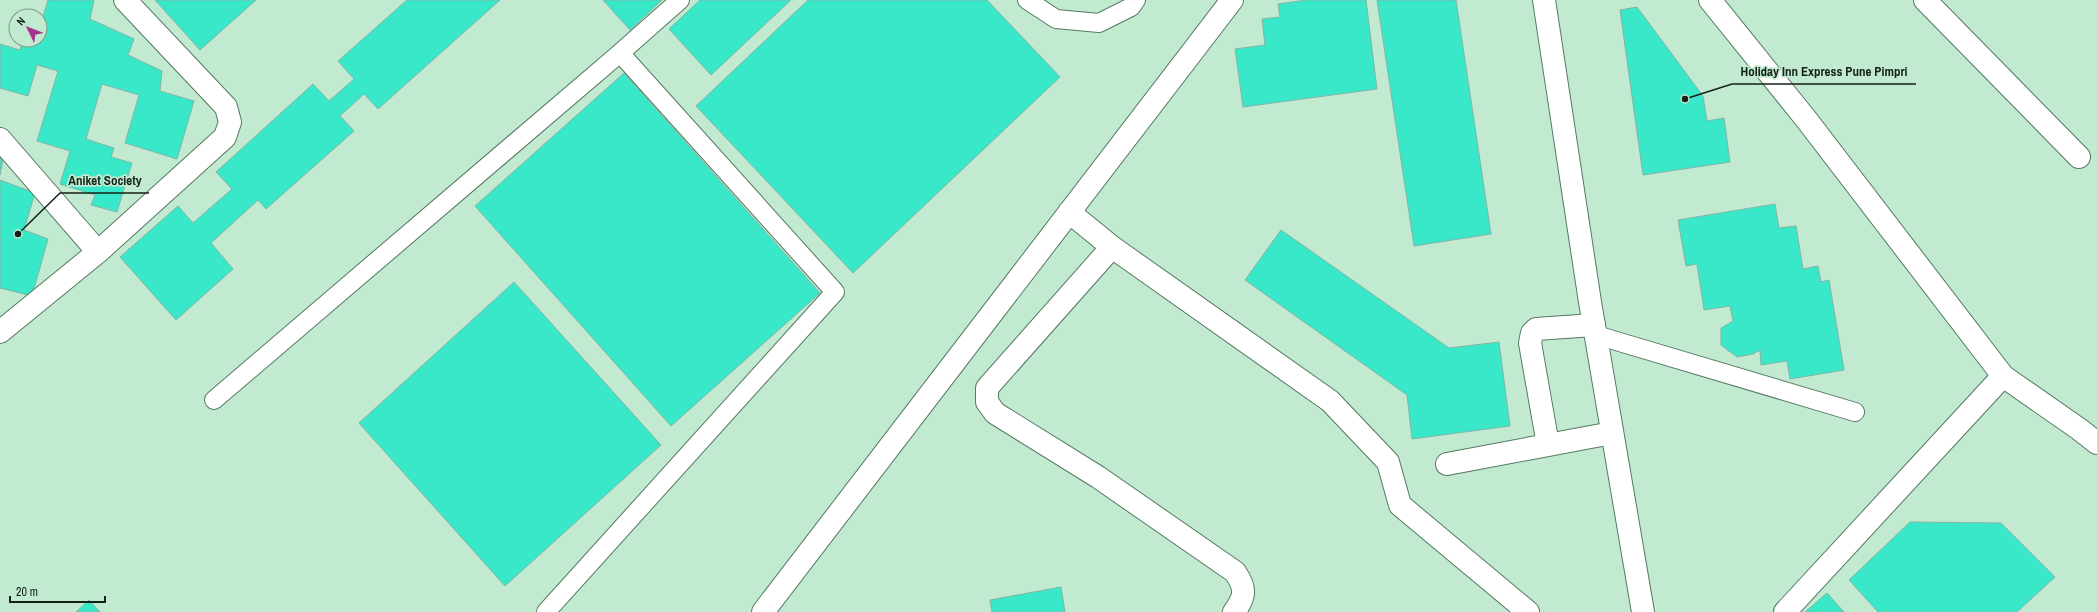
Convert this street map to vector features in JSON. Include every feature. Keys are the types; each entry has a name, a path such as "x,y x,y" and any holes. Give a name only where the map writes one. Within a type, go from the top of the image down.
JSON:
{"street":[{"path":"0,332 98,252 225,137 230,122 226,107 125,0"},
{"path":"763,612 1232,0"},
{"path":"1544,0 1595,330 1643,612"},
{"path":"1710,0 1806,119 2003,376 2079,428 2097,443"},
{"path":"1925,0 2079,157"},
{"path":"0,139 98,252"},
{"path":"1069,212 1112,247 1330,401 1388,462 1400,505 1528,612"},
{"path":"1112,247 987,388 987,402 995,413 1098,477 1235,572 1244,584 1242,602 1234,612"},
{"path":"1548,445 1530,343 1532,333 1536,329 1595,330"},
{"path":"1785,612 2003,376"},
{"path":"1447,464 1612,433"}],"lane":[{"path":"214,400 680,0"},
{"path":"1027,0 1056,19 1099,23 1131,8 1136,0"},
{"path":"546,612 835,292 620,53"},
{"path":"1595,330 1855,412"}],"building":[{"path":"48,0 94,0 90,19 134,39 128,55 162,71 160,91 194,101 177,159 125,143 139,95 102,84 86,139 114,148 111,157 132,163 117,212 91,205 95,195 60,184 70,151 37,141 58,71 37,65 28,96 0,88 0,44 8,46 8,48 20,50 21,48 48,48 48,8 46,8"},
{"path":"155,0 256,0 200,50"},
{"path":"407,0 500,0 378,109 364,94 340,116 354,131 266,209 258,200 211,243 233,269 176,320 120,257 178,206 193,223 232,189 216,172 313,84 329,101 354,79 338,61"},
{"path":"603,0 662,0 630,30"},
{"path":"700,0 791,0 711,75 669,29"},
{"path":"808,0 987,0 1060,77 853,273 696,106"},
{"path":"1306,0 1366,0 1377,89 1243,107 1235,49 1265,45 1262,19 1280,17 1278,4"},
{"path":"1377,0 1456,0 1491,234 1414,246"},
{"path":"1637,7 1703,96 1707,121 1724,118 1730,162 1643,175 1620,10"},
{"path":"624,73 820,293 671,426 475,206"},
{"path":"0,152 4,154 0,175"},
{"path":"0,180 35,193 24,230 48,239 32,296 0,288"},
{"path":"1775,204 1779,228 1796,226 1803,269 1818,266 1821,282 1829,280 1844,370 1790,379 1787,361 1761,365 1760,350 1753,354 1737,357 1721,345 1721,328 1733,321 1730,306 1704,310 1697,264 1686,266 1678,220"},
{"path":"1281,230 1449,348 1499,342 1510,426 1412,439 1407,395 1245,280"},
{"path":"514,282 661,445 505,586 359,423"},
{"path":"1910,522 2001,523 2055,577 2017,612 1878,612 1849,580"},
{"path":"1061,587 1065,612 992,612 990,600"},
{"path":"1827,593 1844,612 1805,612"},
{"path":"89,600 100,612 76,612"}],"place":[{"name":"Holiday Inn Express Pune Pimpri","path":"1685,99"},
{"name":"Aniket Society","path":"18,234"}]}
